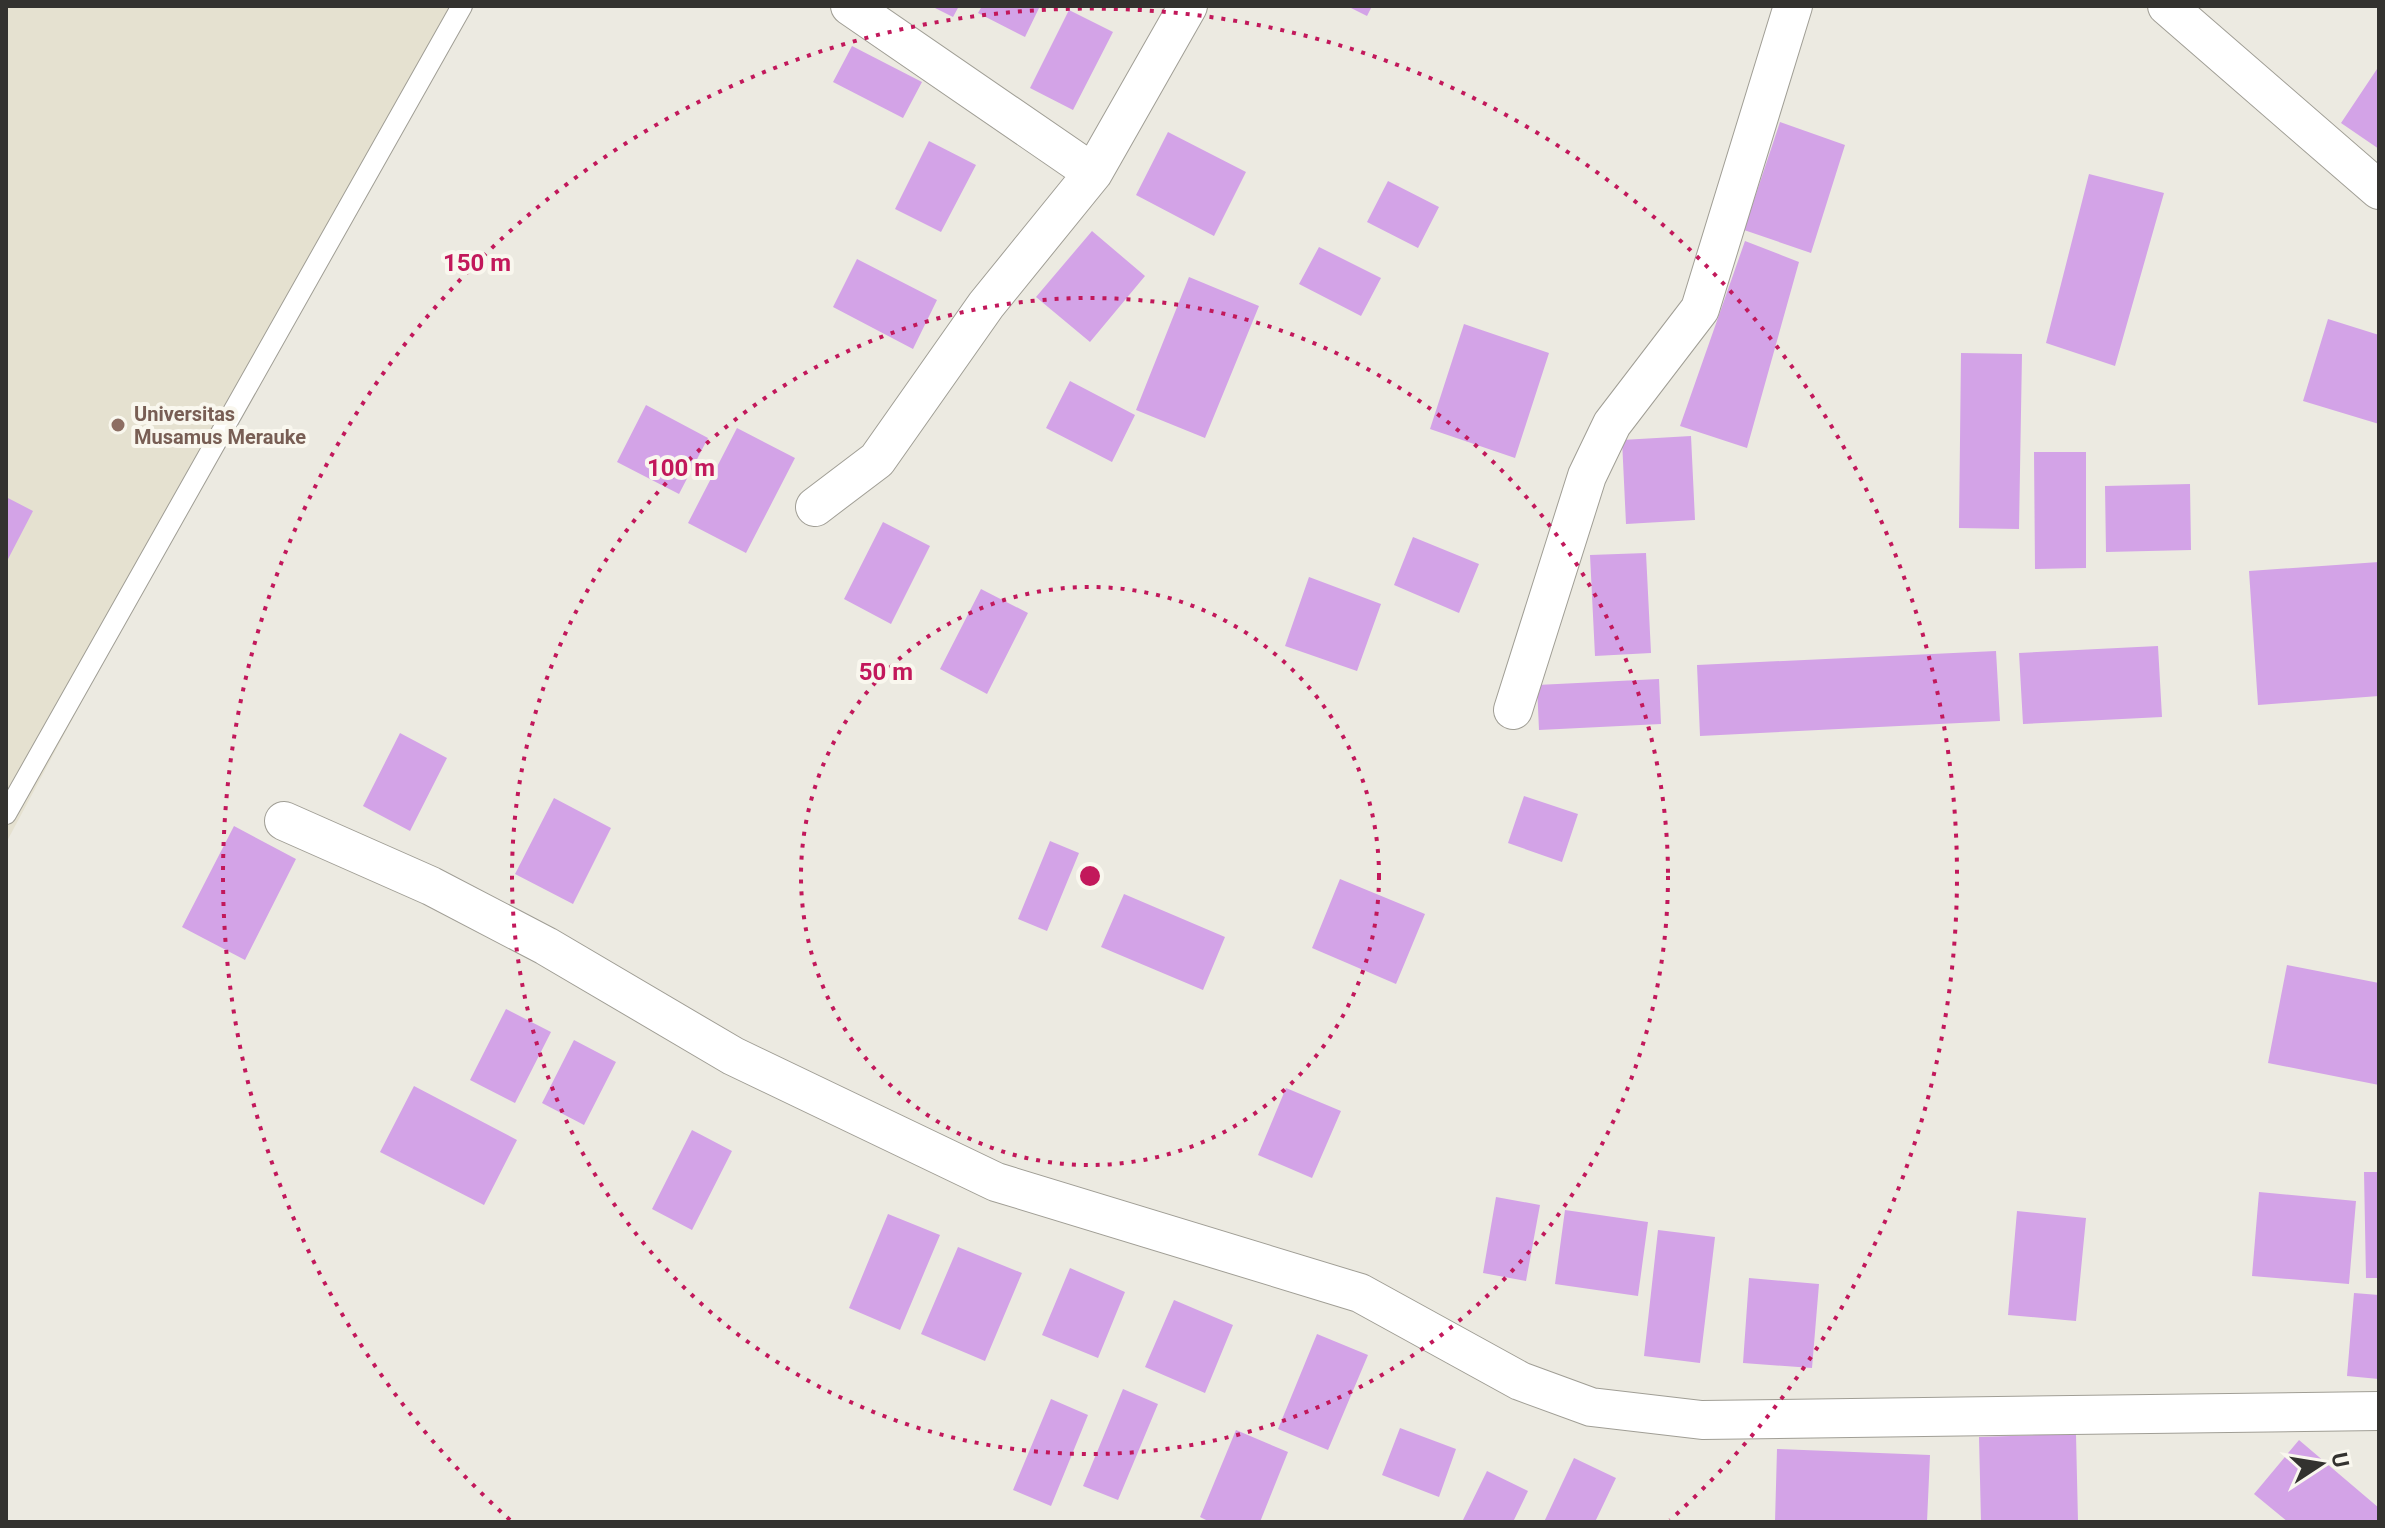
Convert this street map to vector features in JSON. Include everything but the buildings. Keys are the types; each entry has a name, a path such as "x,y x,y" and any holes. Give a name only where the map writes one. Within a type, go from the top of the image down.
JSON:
{"street":[{"path":"850,6 1093,173"},
{"path":"815,507 877,460 986,305 1093,173 1188,6"},
{"path":"1513,710 1587,476 1612,424 1700,309 1793,6"},
{"path":"2167,6 2379,190"},
{"path":"284,821 431,886 546,946 733,1056 996,1182 1360,1293 1520,1381 1591,1407 1702,1420 2379,1411"}],"lane":[{"path":"6,814 462,6"}],"shaded area":[{"name":"Universitas Musamus Merauke","path":"6,6 454,6 6,843"}],"place":[{"name":"Universitas Musamus Merauke","path":"118,425"}]}
